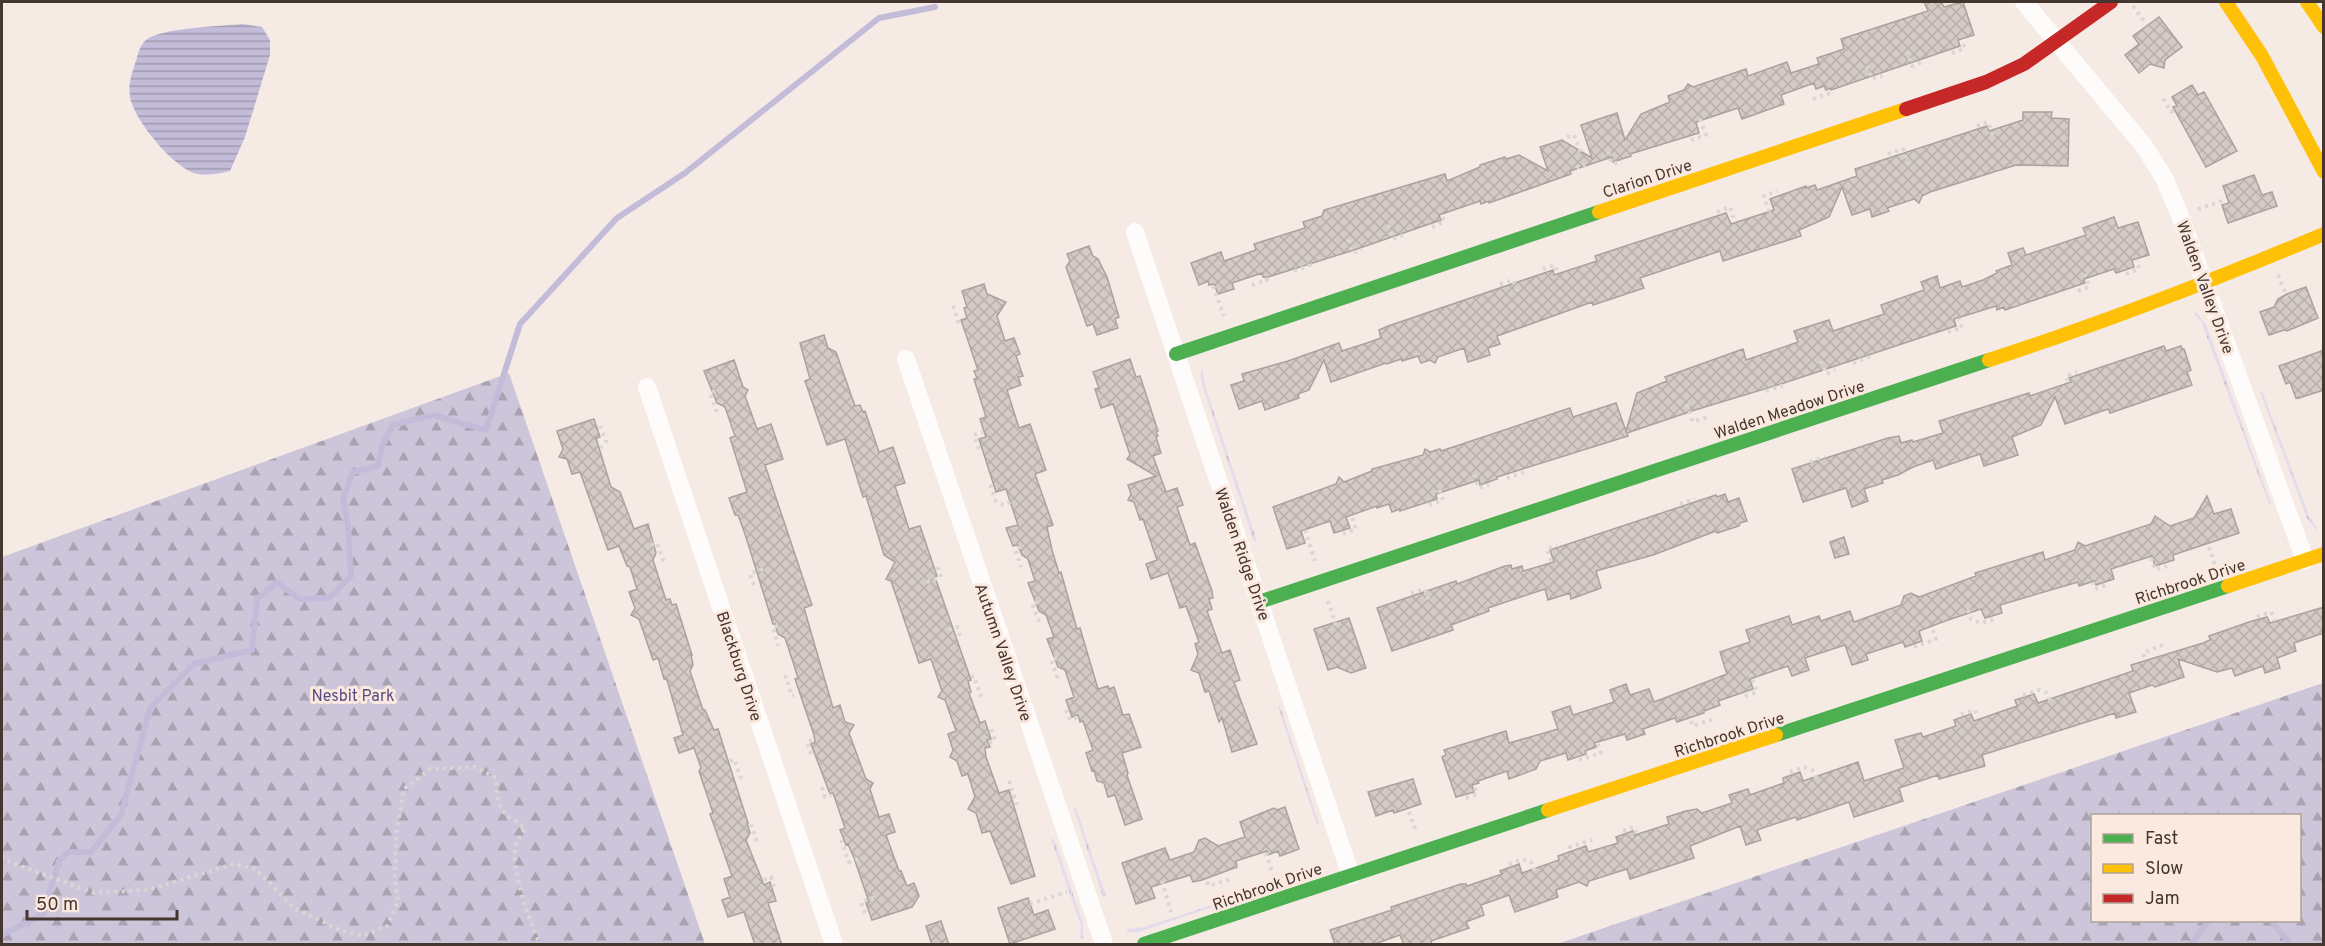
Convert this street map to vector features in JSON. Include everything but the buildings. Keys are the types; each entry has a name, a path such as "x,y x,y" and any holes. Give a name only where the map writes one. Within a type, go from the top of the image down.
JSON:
{"street":[{"name":"Walden Valley Drive","path":"2024,2 2144,146 2164,178 2305,560"},
{"name":"Clarion Drive","path":"1176,354 1965,90 2009,72 2058,42 2111,2"},
{"path":"2226,2 2262,56 2324,172"},
{"path":"2307,2 2324,27"},
{"name":"Walden Ridge Drive","path":"1135,232 1351,876"},
{"name":"Walden Meadow Drive","path":"1259,602 2090,327 2205,284 2324,234"},
{"name":"Autumn Valley Drive","path":"906,359 1104,945"},
{"name":"Blackburg Drive","path":"647,387 834,945"},
{"name":"Richbrook Drive","path":"1144,945 2324,554"}],"path":[{"path":"2133,6 2147,25"},
{"path":"1952,53 1965,48 1962,40"},
{"path":"1907,51 1912,66 1925,62"},
{"path":"1867,66 1872,79 1882,76"},
{"path":"1813,99 1830,93 1829,89"},
{"path":"2163,99 2171,112 2174,110"},
{"path":"1692,140 1706,135 1700,119"},
{"path":"1977,126 1988,122 1993,135"},
{"path":"1567,137 1574,135 1582,156"},
{"path":"1888,154 1903,149 1908,165"},
{"path":"1608,152 1612,164 1622,161"},
{"path":"1577,165 1578,167 1585,165"},
{"path":"1769,212 1764,196 1777,191"},
{"path":"2198,209 2225,200"},
{"path":"1717,212 1730,207 1735,222"},
{"path":"1432,227 1444,222 1442,216"},
{"path":"1388,225 1393,239 1406,234"},
{"path":"1348,240 1353,253 1362,250"},
{"path":"2126,274 2139,269 2137,260"},
{"path":"1294,271 1309,264"},
{"path":"1543,269 1555,266 1557,272"},
{"path":"2277,273 2287,297"},
{"path":"2078,291 2089,287 2085,274"},
{"path":"1252,285 1267,280 1266,277"},
{"path":"1500,284 1513,280 1518,294"},
{"path":"1213,286 1224,316"},
{"path":"953,306 961,326"},
{"path":"1948,332 1962,328 1959,319"},
{"path":"1853,363 1869,356"},
{"path":"1821,361 1826,374 1836,370"},
{"path":"2068,381 2066,376 2077,372"},
{"path":"1766,391 1784,385"},
{"path":"715,391 710,393 718,415"},
{"path":"1687,404 1693,422 1707,417"},
{"path":"600,426 606,441 601,448"},
{"path":"979,448 974,435 983,432"},
{"path":"1810,462 1825,456"},
{"path":"1507,478 1525,472"},
{"path":"1474,475 1479,489 1489,485"},
{"path":"990,485 996,501 1003,505 1013,501"},
{"path":"1429,505 1443,500 1438,485"},
{"path":"1680,504 1695,499"},
{"path":"1343,534 1356,529 1351,514"},
{"path":"1305,530 1316,564"},
{"path":"651,545 657,543 664,562"},
{"path":"1551,561 1547,549 1557,545"},
{"path":"1020,547 1015,549 1021,567"},
{"path":"2209,547 2216,570"},
{"path":"2151,558 2155,570 2167,566"},
{"path":"927,582 941,577 937,565"},
{"path":"754,585 750,574 765,568"},
{"path":"2093,582 2095,589 2107,585"},
{"path":"1411,593 1425,589 1429,602"},
{"path":"1328,600 1336,626"},
{"path":"1038,602 1032,604 1040,624"},
{"path":"1968,610 1971,619 1980,624 1995,619"},
{"path":"2257,617 2271,612 2274,620"},
{"path":"778,626 773,627 778,646"},
{"path":"949,630 957,627 962,639"},
{"path":"1914,647 1936,639 1932,628"},
{"path":"2144,657 2143,653 2163,645"},
{"path":"1057,658 1051,660 1058,680"},
{"path":"1745,696 1756,693 1750,674"},
{"path":"785,675 794,695"},
{"path":"971,677 974,676 981,697"},
{"path":"2023,695 2039,690 2047,693 2051,702"},
{"path":"1066,710 1070,720 1078,717"},
{"path":"1961,714 1975,710 1977,717"},
{"path":"1691,721 1693,726 1714,719"},
{"path":"989,743 995,740 992,729"},
{"path":"811,754 807,742 813,740"},
{"path":"1579,760 1601,753 1596,740"},
{"path":"730,761 734,759 742,781"},
{"path":"2,856 7,861 94,893 147,890 234,864 256,869 294,908 342,931 363,936 387,926 398,901 395,879 396,834 404,789 430,769 476,767 496,778 500,811 525,828 516,845 517,870 520,891 540,945"},
{"path":"1790,772 1804,767 1814,771 1816,779"},
{"path":"1009,781 1017,805"},
{"path":"1466,798 1477,794 1474,786"},
{"path":"822,787 825,797 831,795"},
{"path":"1409,812 1417,834"},
{"path":"751,824 757,842"},
{"path":"1623,831 1634,827 1638,839"},
{"path":"841,840 849,862 860,858"},
{"path":"1571,848 1592,840"},
{"path":"1266,853 1275,881"},
{"path":"1509,864 1523,859 1532,863 1535,872"},
{"path":"764,880 771,878 775,891"},
{"path":"1207,882 1209,886 1230,879"},
{"path":"1162,881 1173,916"},
{"path":"1030,904 1067,892"},
{"path":"865,913 861,902 876,897"}],"green space":[{"path":"2196,312 2206,325 2271,504 2269,504 2201,321 2194,314"},
{"path":"1202,368 1205,386 1257,541 1254,542 1203,387 1200,376"},
{"name":"Nesbit Park","path":"509,373 705,944 2,944 2,557"},
{"path":"2262,391 2316,530 2307,518 2260,392"},
{"path":"2323,683 2323,944 1557,944"},
{"path":"1280,706 1319,824 1317,825 1278,707"},
{"path":"1076,808 1106,896 1103,897 1074,809"},
{"path":"1051,839 1054,839 1083,923 1083,939 1080,939 1081,926"},
{"path":"1230,899 1230,901 1139,932 1127,932 1127,929 1144,927"}],"shaded area":[{"path":"242,24 262,27 270,40 270,55 245,137 230,171 198,174 178,164 167,154 147,130 133,107 130,87 138,53 142,44 153,36 191,28"}],"waterway":[{"path":"2,935 43,914 59,861 68,852 91,852 121,815 150,708 194,664 252,650 257,599 277,582 299,599 329,598 351,576 348,525 343,499 353,472 378,466 382,446 393,425 433,415 486,430 520,324 617,218 685,173 879,18 935,7"},
{"path":"2191,944 2208,922"},
{"path":"2273,922 2290,944"}],"traffic: fast":[{"path":"1176,354 1599,212"},
{"path":"1259,602 1989,360"},
{"path":"1776,735 2228,586"},
{"path":"1144,944 1548,810"}],"traffic: slow":[{"path":"2226,2 2262,56 2324,172"},
{"path":"2307,2 2324,27"},
{"path":"1599,212 1906,109"},
{"path":"1989,360 2158,300 2324,234"},
{"path":"2228,586 2324,554"},
{"path":"1548,810 1776,735"}],"traffic: jam":[{"path":"1906,109 1986,82 2024,64 2111,2"}]}
